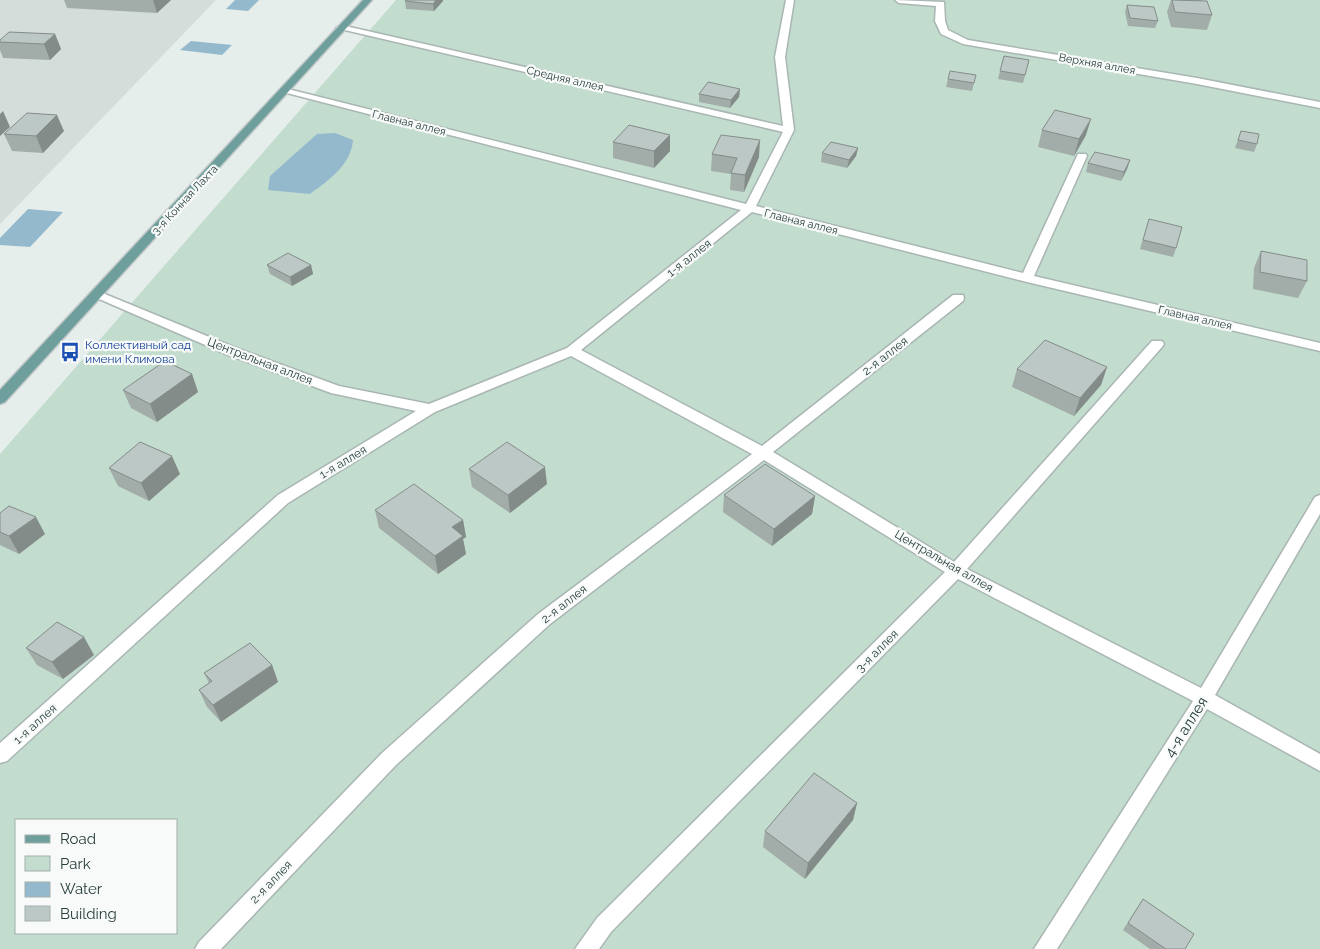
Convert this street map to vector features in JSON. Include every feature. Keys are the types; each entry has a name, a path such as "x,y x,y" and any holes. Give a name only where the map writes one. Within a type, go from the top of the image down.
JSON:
{"main road":[{"name":"3-я Конная Лахта","path":"0,399 368,0"}],"street":[{"path":"749,209 789,130 780,57 790,0"},
{"name":"Верхняя аллея","path":"899,0 941,4 940,21 944,32 966,42 1197,81 1320,105"},
{"name":"Средняя аллея","path":"341,28 789,130"},
{"name":"Главная аллея","path":"284,92 1027,278 1320,347"},
{"path":"1027,278 1082,156"},
{"name":"1-я аллея","path":"0,755 283,499 430,409 572,351 749,209"},
{"name":"Центральная аллея","path":"96,296 231,351 336,390 430,409"},
{"name":"2-я аллея","path":"206,949 389,758 544,619 763,453 958,298"},
{"name":"3-я аллея","path":"586,949 604,925 956,571 1157,344"},
{"name":"Центральная аллея","path":"572,351 763,453 956,571 1204,698 1320,763"},
{"name":"4-я аллея","path":"1046,949 1204,698 1320,501"}],"shaded area":[{"path":"0,0 216,0 0,224"}],"green space":[{"path":"396,0 1320,0 1320,949 0,949 0,454"}],"water":[{"path":"235,0 259,0 248,11 226,9"},
{"path":"191,41 232,45 222,55 180,50"},
{"path":"335,133 353,140 344,164 331,177 310,194 268,190 270,176 317,134"},
{"path":"28,209 63,212 30,247 0,245 0,238"}],"building":[{"path":"406,0 436,0 433,4"},
{"path":"1172,0 1207,1 1212,15 1175,12"},
{"path":"1127,5 1154,7 1158,21 1130,18"},
{"path":"9,32 55,34 44,44 0,42"},
{"path":"1004,56 1029,60 1025,75 1000,71"},
{"path":"950,71 976,75 974,83 948,79"},
{"path":"708,82 740,89 731,100 699,94"},
{"path":"1055,110 1091,119 1079,139 1042,130"},
{"path":"27,113 57,115 36,136 4,134"},
{"path":"629,125 670,135 654,151 613,142"},
{"path":"1241,131 1259,134 1257,144 1238,140"},
{"path":"721,135 760,140 745,175 731,173 737,158 712,154"},
{"path":"831,142 858,148 849,160 822,153"},
{"path":"1095,152 1130,160 1124,172 1088,163"},
{"path":"1149,219 1182,227 1176,248 1143,240"},
{"path":"1261,251 1307,260 1307,281 1260,272"},
{"path":"288,253 311,265 290,277 267,265"},
{"path":"1045,340 1107,367 1080,398 1017,369"},
{"path":"165,361 192,374 150,404 123,390"},
{"path":"140,442 172,456 141,483 109,468"},
{"path":"507,442 545,467 508,495 469,469"},
{"path":"765,464 815,496 774,529 724,495"},
{"path":"414,484 463,520 452,527 463,536 435,556 375,510"},
{"path":"9,506 36,517 9,536 0,532 0,513"},
{"path":"57,622 84,637 52,662 26,648"},
{"path":"250,643 272,665 213,705 199,690 212,681 204,673"},
{"path":"814,773 857,803 808,863 765,831"},
{"path":"1143,899 1194,934 1185,949 1166,949 1128,923"}],"place":[{"name":"Коллективный сад имени Климова","path":"70,352"}]}
